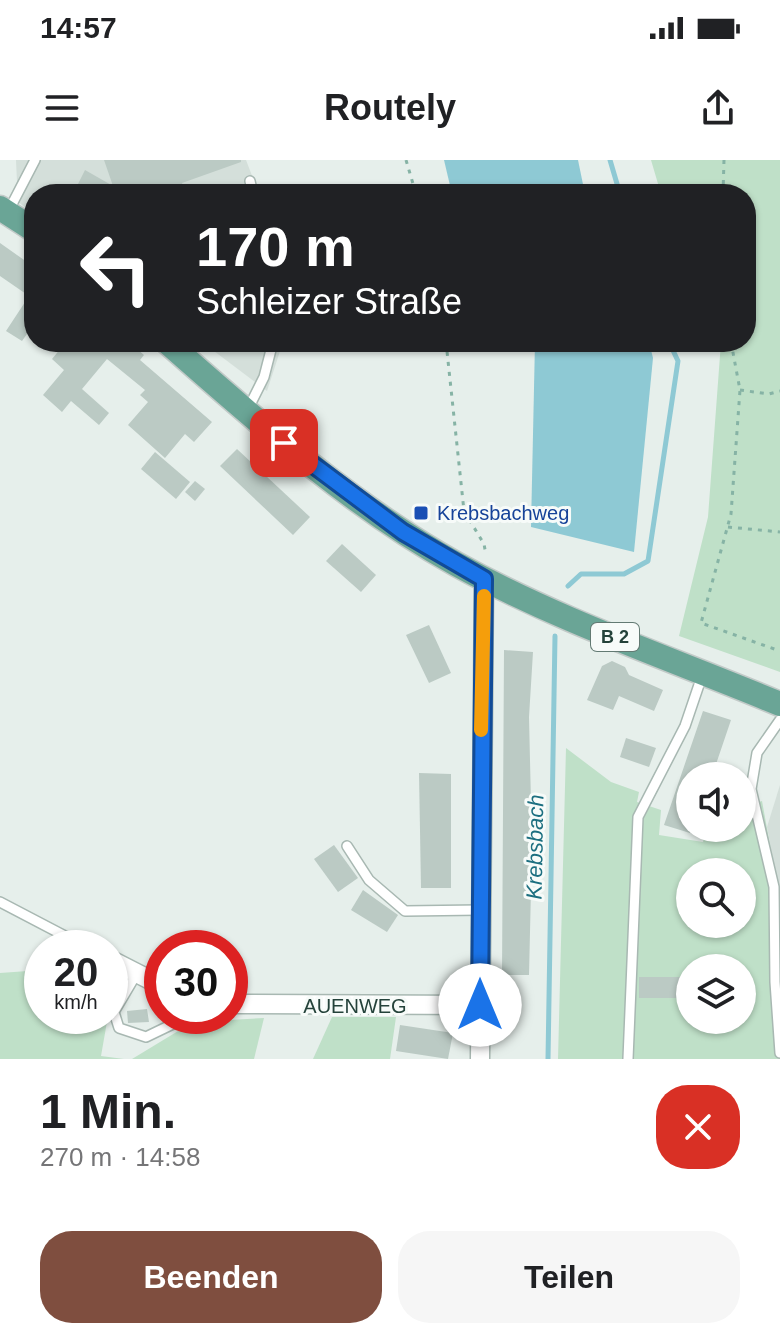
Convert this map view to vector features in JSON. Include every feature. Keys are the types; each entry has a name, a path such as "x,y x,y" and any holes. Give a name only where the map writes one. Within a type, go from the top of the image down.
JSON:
{"main road":[{"path":"4,211 24,224"},
{"name":"B 2","path":"178,352 246,412 403,532 484,579 780,704"}],"street":[{"path":"480,1059 484,579"},
{"path":"128,969 144,977"},
{"name":"AUENWEG","path":"248,1004 480,1005"}],"lane":[{"path":"4,211 35,160"},
{"path":"246,412 264,377 270,352"},
{"path":"628,1059 638,817 685,726 704,673"},
{"path":"780,720 757,753 751,789 774,887 780,1053"},
{"path":"347,846 369,880 405,911 480,910"},
{"path":"0,902 54,930"},
{"path":"137,973 114,1012 119,1028 146,1037 152,1034"}],"path":[{"path":"406,160 413,184"},
{"path":"723,184 724,160"},
{"path":"447,352 464,511 484,544 484,579"},
{"path":"733,352 740,390 728,527 701,623 780,651"},
{"path":"740,390 769,394 780,391"},
{"path":"728,527 780,532"}],"shaded area":[{"path":"16,160 246,160 255,184 24,184 24,206 10,196 17,182"},
{"path":"215,352 280,352 267,391"},
{"path":"780,785 780,899 767,827"}],"green space":[{"path":"651,160 780,160 780,672 679,636 708,517 720,352 756,352 756,184 658,184"},
{"path":"566,748 611,782 639,792 637,802 661,810 659,835 676,838 676,842 756,842 756,803 762,801 780,899 780,1059 558,1059"},
{"path":"24,971 24,1034 105,1034 101,1056 124,1059 0,1059 0,973"},
{"path":"332,1017 396,1017 390,1059 313,1059"},
{"path":"264,1018 254,1059 132,1059 173,1034 248,1034 248,1019"}],"water":[{"path":"444,160 578,160 583,184 450,184"},
{"path":"535,352 652,352 634,552 531,527"}],"building":[{"path":"104,160 241,160 182,184 112,184"},
{"path":"85,170 110,184 78,184"},
{"path":"0,243 24,260 24,293 0,276"},
{"path":"24,304 24,338 22,341 6,331"},
{"path":"58,352 141,352 144,355 140,360 212,422 194,442 185,434 165,458 128,425 148,402 140,395 145,390 107,359 82,389 109,413 99,425 71,401 62,412 43,395 64,370 52,359"},
{"path":"237,449 310,517 293,535 220,466"},
{"path":"155,452 190,482 176,499 141,469"},
{"path":"195,481 205,489 195,501 185,492"},
{"path":"342,544 376,575 361,592 326,561"},
{"path":"429,625 451,673 429,683 406,635"},
{"path":"504,650 533,652 529,717 532,846 529,975 502,975"},
{"path":"612,661 625,667 629,675 663,690 654,711 619,696 613,710 587,700 602,666"},
{"path":"703,711 731,720 717,762 686,762"},
{"path":"626,738 656,748 649,767 620,757"},
{"path":"419,773 451,774 451,888 421,888"},
{"path":"676,790 676,829 664,825"},
{"path":"334,845 358,878 338,892 314,859"},
{"path":"363,890 398,915 387,932 351,910"},
{"path":"639,977 676,977 676,998 639,998"},
{"path":"144,1009 144,1022 128,1023 128,1011"},
{"path":"400,1025 453,1033 448,1059 396,1051"}],"waterway":[{"name":"Krebsbach","path":"610,160 617,184"},
{"name":"Krebsbach","path":"568,586 581,574 624,574 648,561 678,361 674,352"},
{"name":"Krebsbach","path":"548,1059 555,636"}],"slow traffic":[{"path":"481,730 484,596"}],"place":[{"name":"Krebsbachweg","path":"421,513"}],"route":[{"path":"284,443 403,532 484,579 480,1005"}]}
